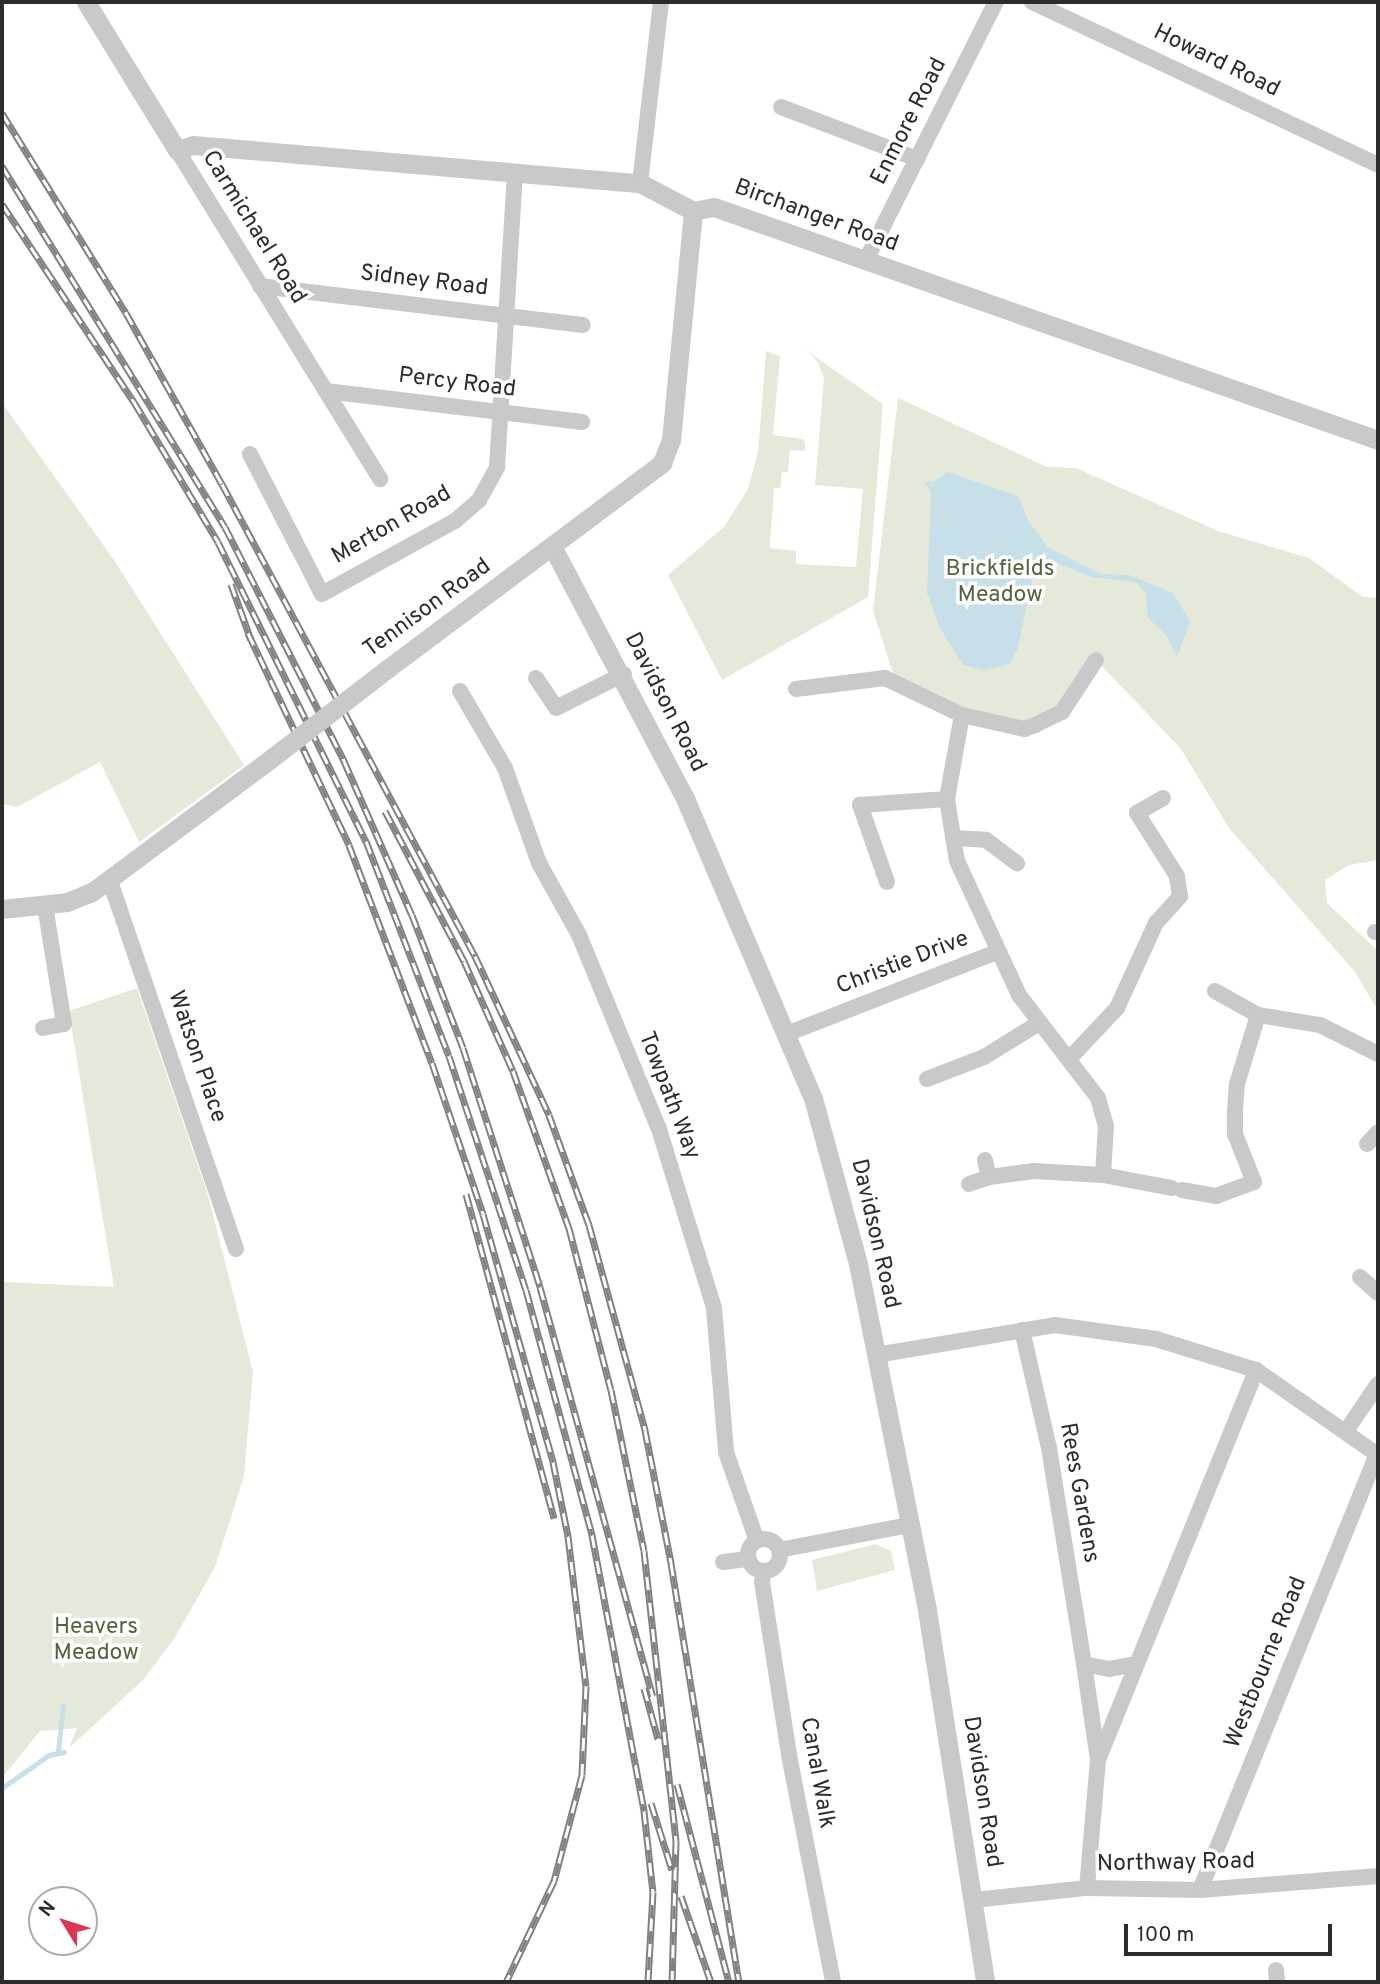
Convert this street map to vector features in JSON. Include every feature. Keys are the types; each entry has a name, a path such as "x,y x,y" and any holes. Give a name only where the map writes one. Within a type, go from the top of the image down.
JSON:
{"street":[{"name":"Carmichael Road","path":"86,2 380,479"},
{"path":"640,183 661,2"},
{"name":"Enmore Road","path":"865,262 996,2"},
{"name":"Howard Road","path":"1032,2 1378,165"},
{"path":"781,107 917,159"},
{"name":"Birchanger Road","path":"177,150 193,145 640,183 693,211 714,207 1378,440"},
{"name":"Merton Road","path":"250,454 322,594 455,521 479,500 497,467 514,173"},
{"name":"Tennison Road","path":"2,909 67,902 110,881 387,669 652,474 668,453 693,211"},
{"name":"Sidney Road","path":"260,286 583,325"},
{"name":"Percy Road","path":"326,391 582,422"},
{"name":"Davidson Road","path":"553,548 624,674 715,863 789,1033 841,1195 909,1525 974,1900 985,1982"},
{"path":"796,689 885,678 962,715 1024,729 1062,712 1096,660"},
{"path":"536,678 556,708 624,674"},
{"name":"Towpath Way","path":"460,691 505,768 539,863 579,935 659,1129 714,1308 726,1452 757,1541"},
{"name":"Christie Drive","path":"789,1033 999,951 957,861 953,838 947,799 962,715"},
{"path":"1070,1058 1117,1008 1156,923 1180,896 1177,876 1137,813 1163,798"},
{"path":"887,883 860,806 947,799"},
{"path":"953,838 986,840 1017,863"},
{"name":"Watson Place","path":"110,881 236,1249"},
{"path":"43,1028 64,1024 45,906"},
{"path":"999,951 1039,1023 1092,1087 1103,1111 1103,1175"},
{"path":"1214,990 1258,1015 1320,1025 1378,1054"},
{"path":"969,1184 989,1177 1034,1171 1103,1175 1216,1196 1254,1182 1235,1134 1235,1122 1237,1084 1258,1015"},
{"path":"926,1079 984,1057 1039,1023"},
{"path":"985,1160 989,1177"},
{"path":"1360,1277 1378,1293"},
{"path":"876,1355 1022,1330 1090,1327 1156,1339 1256,1370 1377,1454"},
{"name":"Rees Gardens","path":"1022,1330 1049,1448 1098,1760 1087,1888"},
{"name":"Rees Gardens","path":"1098,1760 1256,1370"},
{"path":"1346,1431 1378,1384"},
{"name":"Westbourne Road","path":"1200,1890 1377,1454"},
{"path":"779,1550 909,1525"},
{"path":"723,1562 749,1559 764,1571 777,1565 779,1550 771,1541 757,1541 749,1559"},
{"name":"Canal Walk","path":"764,1571 762,1582 789,1755 833,1982"},
{"path":"1084,1664 1109,1669 1135,1664"},
{"name":"Northway Road","path":"974,1900 1087,1888 1200,1890 1378,1876"}],"green space":[{"path":"766,351 780,356 773,435 803,439 805,445 805,451 790,450 788,472 782,472 780,488 774,488 770,548 796,551 796,564 856,567 863,489 815,485 824,378 818,362 807,351 883,404 868,597 722,680 668,575 724,527 748,489 758,452"},
{"name":"Brickfields Meadow","path":"898,398 1047,467 1076,468 1218,531 1309,558 1363,597 1378,598 1378,860 1349,865 1325,880 1327,903 1378,951 1378,1011 1355,972 1229,828 1181,749 1097,661 1060,710 1025,736 894,676 873,611"},
{"path":"2,403 114,560 244,765 139,842 100,762 17,807 2,804"},
{"name":"Heavers Meadow","path":"137,988 208,1195 253,1372 244,1476 215,1567 174,1639 143,1680 69,1748 77,1728 40,1731 2,1778 2,1282 114,1287 69,1011"},
{"path":"876,1544 891,1551 895,1570 817,1591 812,1560"}],"water":[{"path":"948,472 1018,496 1029,522 1048,547 1100,574 1129,575 1173,593 1190,621 1177,657 1167,636 1148,618 1146,593 1136,582 1092,577 1044,558 1034,569 1018,648 1010,664 984,670 963,665 940,628 927,593 931,494 925,481 933,482"}],"waterway":[{"path":"58,1751 63,1706"},
{"path":"2,1788 49,1755 64,1752"}],"railway":[{"path":"2,113 126,313 222,484 475,956 549,1115 589,1225 645,1430 671,1563 739,1982"},
{"path":"2,166 225,527 344,761 412,915 463,1048 540,1287 653,1696"},
{"path":"2,204 134,402 218,542 366,841 449,1056 526,1290 592,1535 644,1811 653,1892 648,1982"},
{"path":"231,584 251,640"},
{"path":"248,633 349,845 432,1063 483,1214 553,1462 568,1536 586,1686 582,1775 554,1881 506,1982"},
{"path":"385,811 464,961 513,1071 569,1228 611,1390 644,1551 676,1841 672,1982"},
{"path":"466,1194 554,1518"},
{"path":"644,1688 658,1739"},
{"path":"677,1784 729,1982"},
{"path":"651,1803 672,1870"},
{"path":"681,1896 711,1982"}]}
